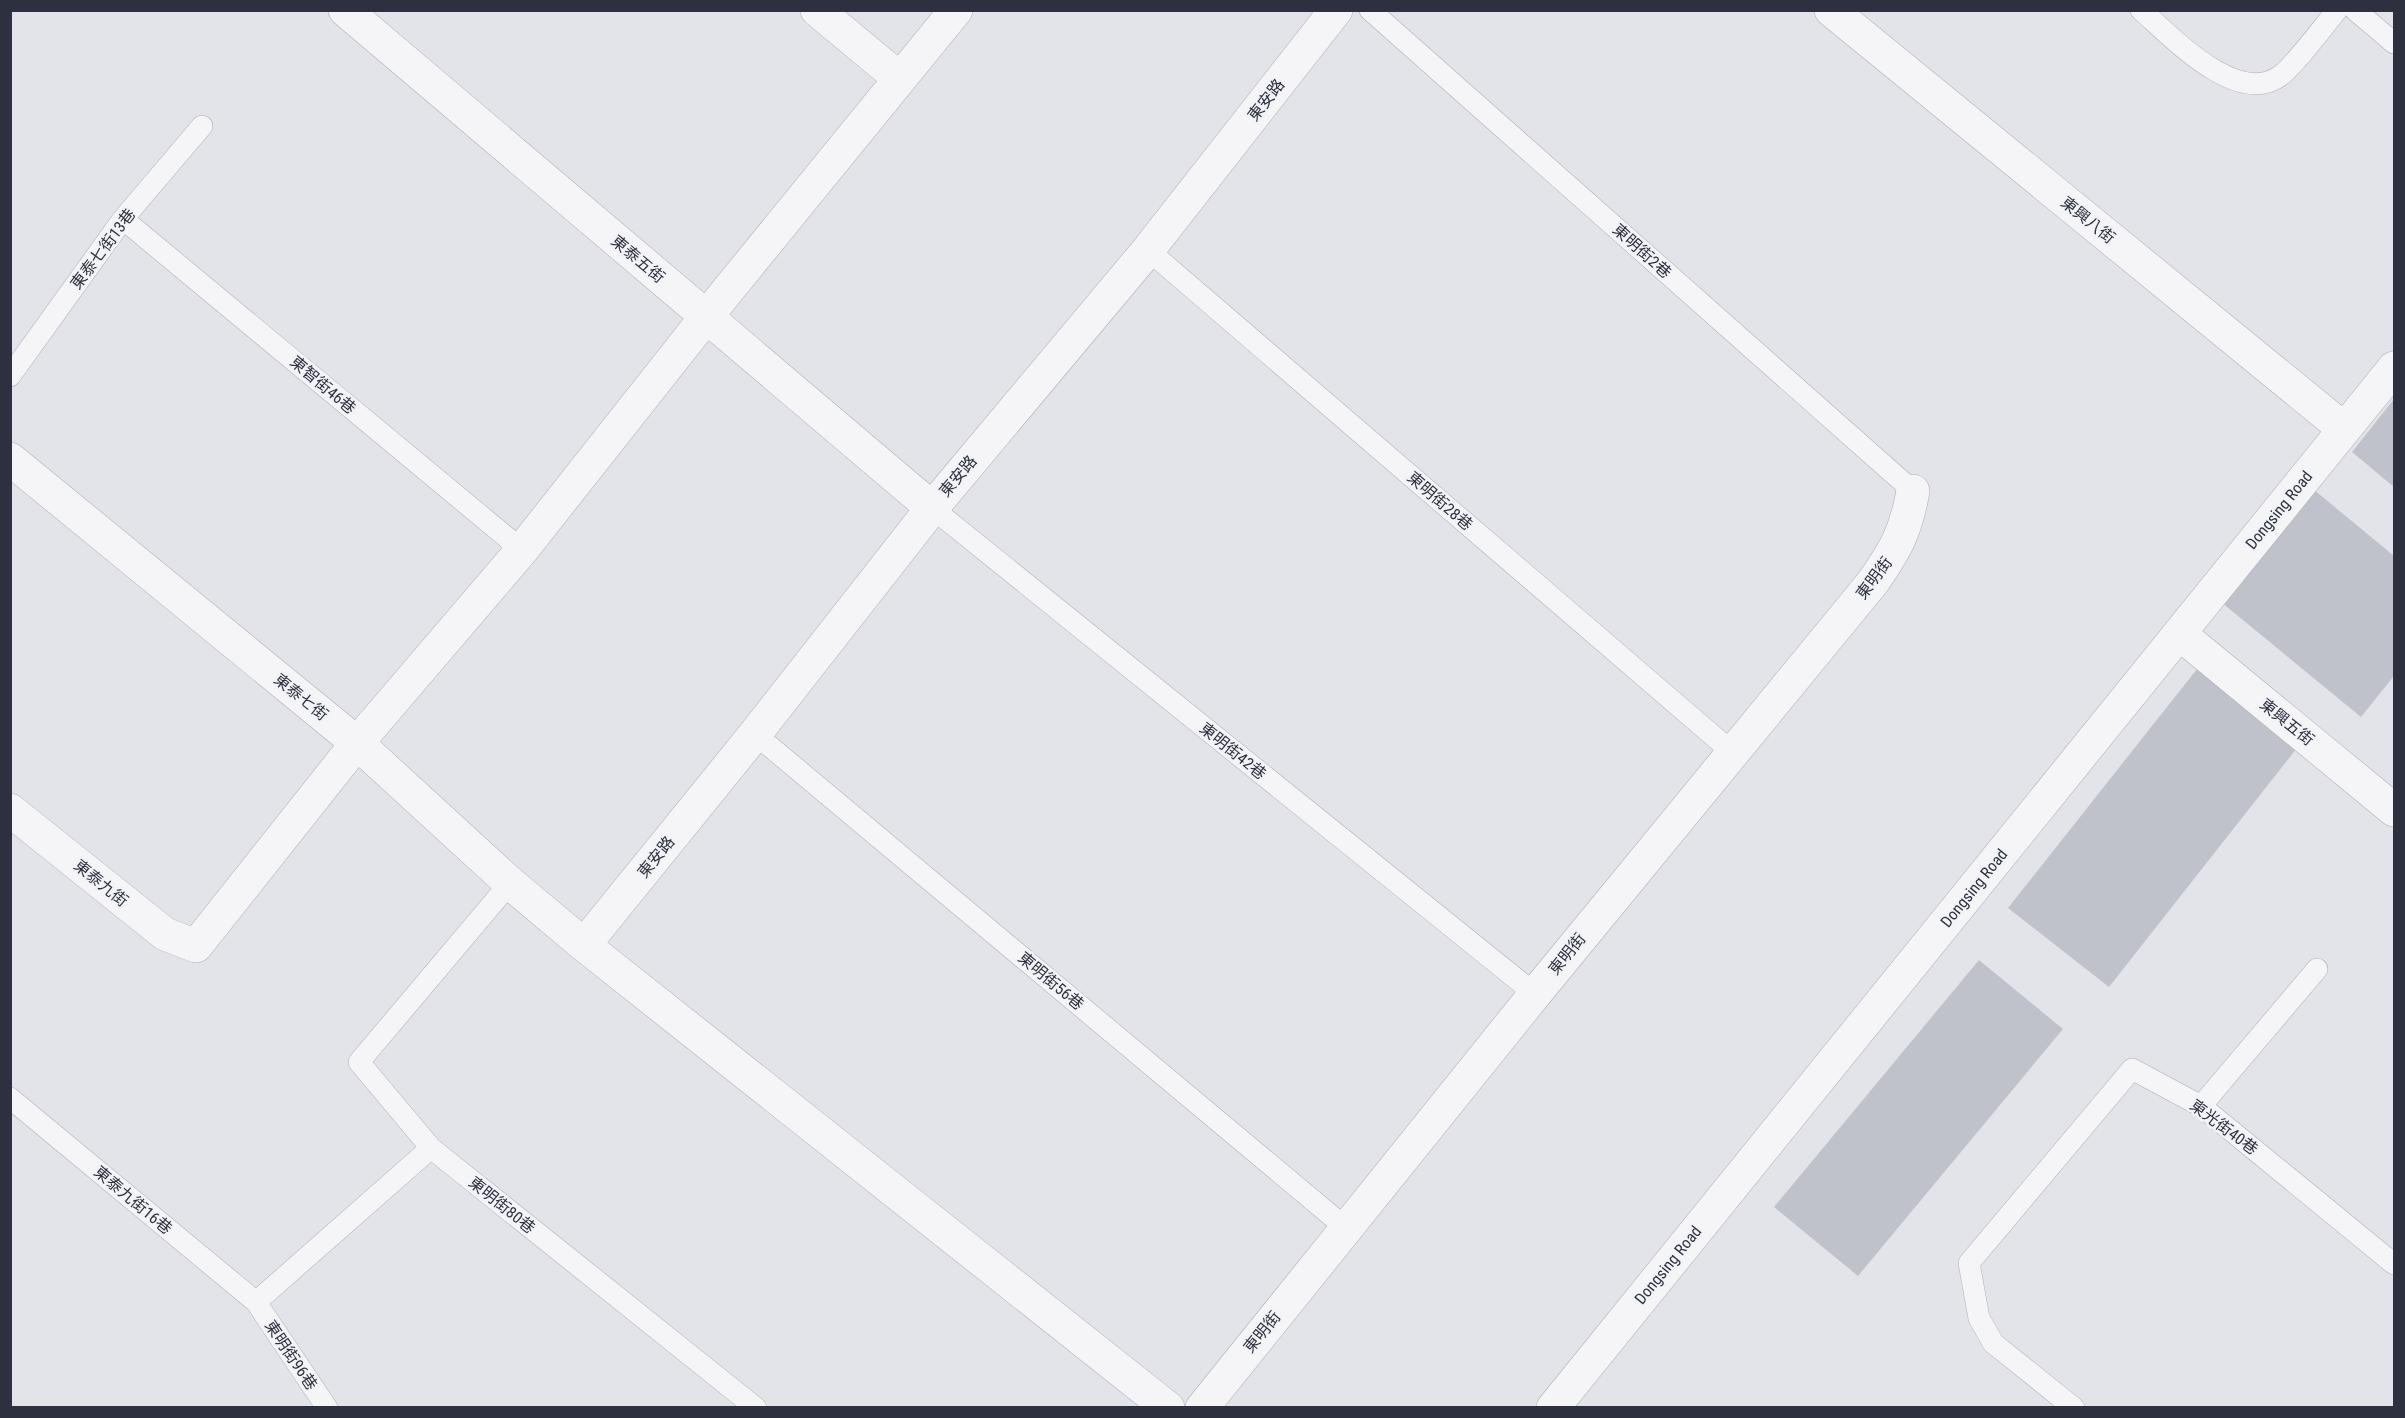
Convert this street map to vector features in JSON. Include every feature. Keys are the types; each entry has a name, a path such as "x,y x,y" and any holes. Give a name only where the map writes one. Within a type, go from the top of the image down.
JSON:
{"street":[{"name":"東泰五街","path":"345,10 932,508"},
{"path":"817,10 900,79"},
{"path":"357,743 522,550 706,317 956,10"},
{"name":"東安路","path":"584,945 756,734 932,508 1148,250 1336,10"},
{"name":"東興八街","path":"1831,10 2344,429"},
{"name":"Dongsing Road","path":"1552,1407 2394,368"},
{"name":"東泰七街","path":"10,459 357,743 510,883 584,945 1168,1407"},
{"name":"東明街","path":"1202,1407 1535,994 1873,582 1894,552 1908,523 1913,491"},
{"name":"東興五街","path":"2180,634 2394,810"},
{"name":"東泰九街","path":"10,810 165,934 196,946 357,743"}],"lane":[{"name":"東明街2巷","path":"1370,10 1913,491"},
{"path":"2141,10 2204,63 2233,80 2259,86 2280,76 2337,10"},
{"path":"2355,10 2394,43"},
{"name":"東泰七街13巷","path":"10,376 123,219 202,126"},
{"name":"東智街46巷","path":"123,219 522,550"},
{"name":"東明街28巷","path":"1148,250 1732,752"},
{"name":"東明街42巷","path":"932,508 1535,994"},
{"name":"東明街56巷","path":"756,734 1346,1228"},
{"name":"東明街80巷","path":"510,883 359,1062 431,1148 756,1407"},
{"path":"2201,1106 2317,969"},
{"name":"東光街40巷","path":"2074,1407 1993,1343 1979,1318 1969,1263 2132,1069 2201,1106 2394,1264"},
{"name":"東泰九街16巷","path":"10,1098 256,1302"},
{"path":"256,1302 431,1148"},
{"name":"東明街96巷","path":"256,1302 327,1407"}],"building":[{"path":"2394,399 2394,487 2352,452"},
{"path":"2313,489 2394,556 2394,676 2361,717 2221,602"},
{"path":"2197,669 2297,748 2109,987 2008,908"},
{"path":"1979,960 2063,1029 1858,1276 1774,1207"}]}
